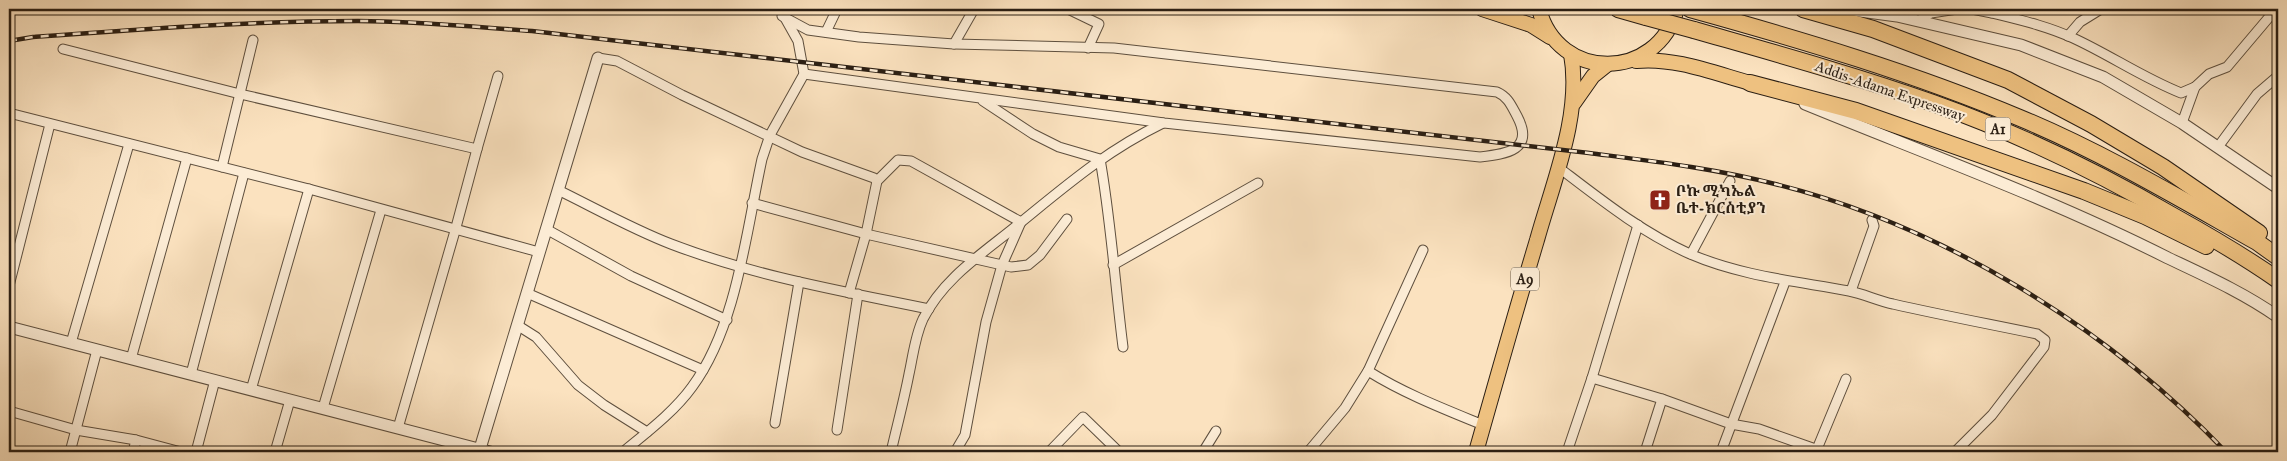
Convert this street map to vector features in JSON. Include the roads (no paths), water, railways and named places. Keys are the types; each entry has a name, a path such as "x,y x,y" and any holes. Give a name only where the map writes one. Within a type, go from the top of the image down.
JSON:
{"highway":[{"name":"Addis-Adama Expressway","path":"1618,9 1862,79 1935,104 2016,136 2117,183 2247,258 2278,280"},
{"path":"1803,9 1873,29 2008,80 2091,124 2164,167 2253,228 2278,248"},
{"name":"Addis-Adama Expressway","path":"1694,10 1882,66 1935,84 2022,118 2121,166 2257,242 2278,257"},
{"path":"1750,83 1856,112 2084,191 2144,216 2218,252 2278,290"}],"main road":[{"path":"1482,9 1531,24 1571,54 1589,62 1608,64 1652,60 1750,83"},
{"path":"1539,9 1542,21 1554,40"},
{"path":"1626,62 1642,56 1660,42 1673,23 1676,9"},
{"name":"A9","path":"1476,452 1558,167 1573,106 1574,87 1571,54"},
{"name":"A9","path":"1573,106 1593,76 1608,64"}],"street":[{"path":"826,32 837,9"},
{"path":"954,44 974,9"},
{"path":"1068,9 1099,24 1088,48"},
{"path":"1844,9 1918,20 2021,45 2104,77 2182,123 2278,188"},
{"path":"1918,20 1931,13 1957,9"},
{"path":"1972,9 1993,11 2034,23 2068,36 2152,82 2181,93 2195,86 2209,74 2227,67 2276,9"},
{"path":"2068,36 2080,22 2102,9"},
{"path":"781,12 808,30 954,44 1114,48 1498,92 1506,96 1522,126 1522,138 1518,146 1505,154 1480,156 1164,123 804,74"},
{"path":"623,452 647,432 692,388 728,320 762,159 770,135 804,74 798,41 781,12"},
{"path":"222,167 253,40"},
{"path":"63,49 240,94 477,149"},
{"path":"9,327 483,451 517,325 598,58 617,61 682,95 770,135 802,152 874,178 877,181"},
{"path":"398,428 498,76"},
{"path":"2218,147 2257,94 2278,76"},
{"path":"1750,83 2016,188 2140,243 2255,301 2278,317"},
{"path":"2182,123 2195,86"},
{"path":"978,98 1033,134 1059,147 1100,159"},
{"path":"9,113 309,189 455,231 539,252"},
{"path":"891,452 916,336 929,309 953,278 1037,207 1100,159 1129,139 1164,123"},
{"path":"9,286 50,124"},
{"path":"71,343 129,144"},
{"path":"132,359 187,158"},
{"path":"836,430 854,294 877,181 898,160 904,159 1021,222"},
{"path":"1100,159 1108,209 1123,347"},
{"path":"1558,167 1622,216 1691,254 1724,267 1785,282 1850,291 1890,303 2037,334 2045,340 2044,347 1992,415 1955,452"},
{"path":"191,374 244,173"},
{"path":"1691,254 1730,181"},
{"path":"1113,265 1258,183"},
{"path":"251,390 309,189"},
{"path":"558,190 671,244 739,267 799,282 929,309"},
{"path":"752,203 866,234 973,260 1002,265 1028,266 1040,255 1067,219"},
{"path":"323,408 381,210"},
{"path":"1850,291 1874,226 1872,220"},
{"path":"955,452 965,435 986,322 1002,265 1021,222"},
{"path":"1567,452 1592,378 1638,225"},
{"path":"546,229 631,276 728,320"},
{"path":"1308,452 1345,408 1368,371 1423,250"},
{"path":"775,423 799,282"},
{"path":"1721,452 1785,282"},
{"path":"527,293 703,370"},
{"path":"517,325 536,337 578,385 604,405 647,432"},
{"path":"70,452 97,350"},
{"path":"1368,371 1393,387 1424,402 1483,425"},
{"path":"1592,378 1662,399 1731,424 1759,428 1820,451 1846,379"},
{"path":"196,452 215,380"},
{"path":"1645,452 1662,399"},
{"path":"275,452 290,400"},
{"path":"9,411 76,430 136,440 181,452"},
{"path":"1050,452 1083,417 1119,452"},
{"path":"1203,452 1216,432"},
{"path":"133,452 136,440"}],"railway":[{"path":"9,41 33,37 236,24 317,21 445,24 532,31 1589,153 1729,174 1775,184 1837,202 1899,226 1960,254 2018,287 2075,324 2129,364 2180,407 2226,452"}],"place":[{"name":"ቦኩ ሚካኤል ቤተ-ክርስቲያን","path":"1660,200"}]}
